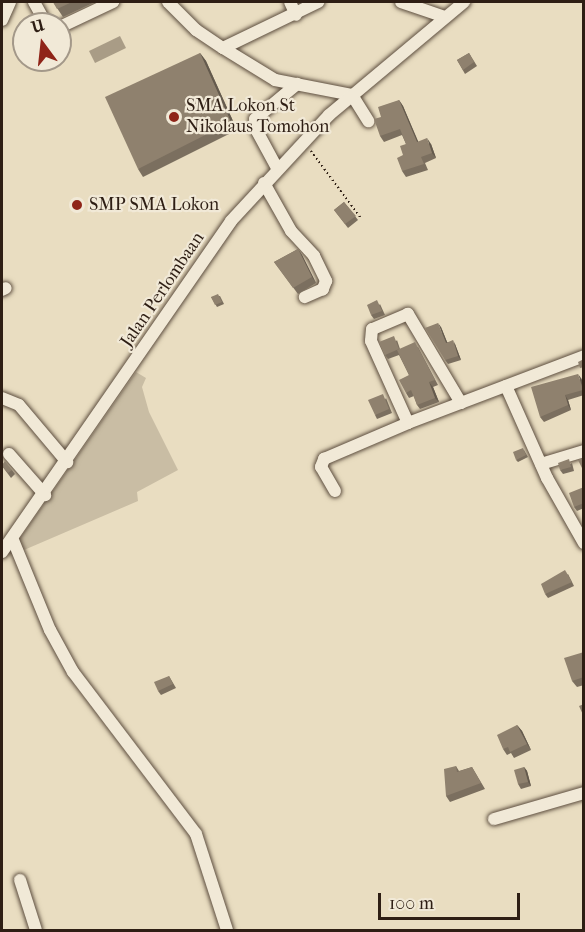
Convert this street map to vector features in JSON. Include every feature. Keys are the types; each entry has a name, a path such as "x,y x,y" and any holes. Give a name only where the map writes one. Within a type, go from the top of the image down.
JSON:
{"street":[{"path":"2,20 10,2"},
{"path":"72,21 113,2"},
{"path":"168,2 196,30 258,72 297,84 352,95 368,121"},
{"path":"290,2 296,15"},
{"path":"223,48 296,15 318,2"},
{"path":"401,2 445,17"},
{"name":"Jalan Perlombaan","path":"2,552 45,495 231,221 303,141 352,95 464,2"},
{"path":"277,168 255,119 297,84"},
{"path":"264,183 291,231 314,256 326,281 323,289 305,297"},
{"path":"408,423 370,334 375,326 404,314 413,319 461,403"},
{"path":"335,491 321,467 324,459 408,423 584,356"},
{"path":"506,387 541,464 584,543"},
{"path":"2,398 19,405 67,462"},
{"path":"541,464 584,450"},
{"path":"9,453 45,495"},
{"path":"13,540 50,630 72,672 196,834 227,930"},
{"path":"494,819 584,793"},
{"path":"20,880 36,930"}],"path":[{"path":"303,141 361,218"}],"shaded area":[{"path":"120,36 126,48 95,63 89,51"},
{"path":"136,372 146,378 142,387 149,412 178,470 137,492 138,501 24,550 18,541"}],"building":[{"path":"53,2 72,2 57,9"},
{"name":"SMA Lokon St Nikolaus Tomohon","path":"200,53 231,122 138,169 105,97"},
{"path":"469,53 474,62 463,70 457,60"},
{"path":"399,100 417,142 427,138 432,153 421,157 424,164 402,171 397,158 403,155 400,146 406,144 400,129 380,136 374,119 381,117 378,107"},
{"path":"344,202 356,216 345,224 334,210"},
{"path":"298,249 312,277 293,288 274,262"},
{"path":"218,294 222,302 215,305 211,297"},
{"path":"377,300 382,311 371,315 367,305"},
{"path":"438,323 446,343 453,340 458,356 445,360 425,328"},
{"path":"394,336 399,349 385,355 379,342"},
{"path":"415,342 435,380 429,382 435,398 417,405 411,390 406,393 399,380 409,375 397,350"},
{"path":"584,359 584,367 580,368 578,362"},
{"path":"578,374 583,390 565,395 568,405 540,417 531,387"},
{"path":"383,394 389,409 375,415 368,400"},
{"path":"523,448 526,455 516,460 513,452"},
{"path":"584,458 584,472 578,460"},
{"path":"569,459 571,467 560,470 558,463"},
{"path":"5,461 12,470 8,473 2,466"},
{"path":"584,487 584,503 574,507 569,493"},
{"path":"565,570 572,582 545,594 541,584"},
{"path":"584,652 584,677 572,681 564,658"},
{"path":"169,676 173,684 158,691 154,682"},
{"path":"584,704 584,717 579,706"},
{"path":"517,725 527,744 510,752 508,747 503,749 497,735"},
{"path":"456,766 457,772 472,767 481,783 446,796 444,769"},
{"path":"524,767 528,782 518,784 514,770"}],"place":[{"name":"SMA Lokon St Nikolaus Tomohon","path":"174,117"},
{"name":"SMP SMA Lokon","path":"77,205"}]}
